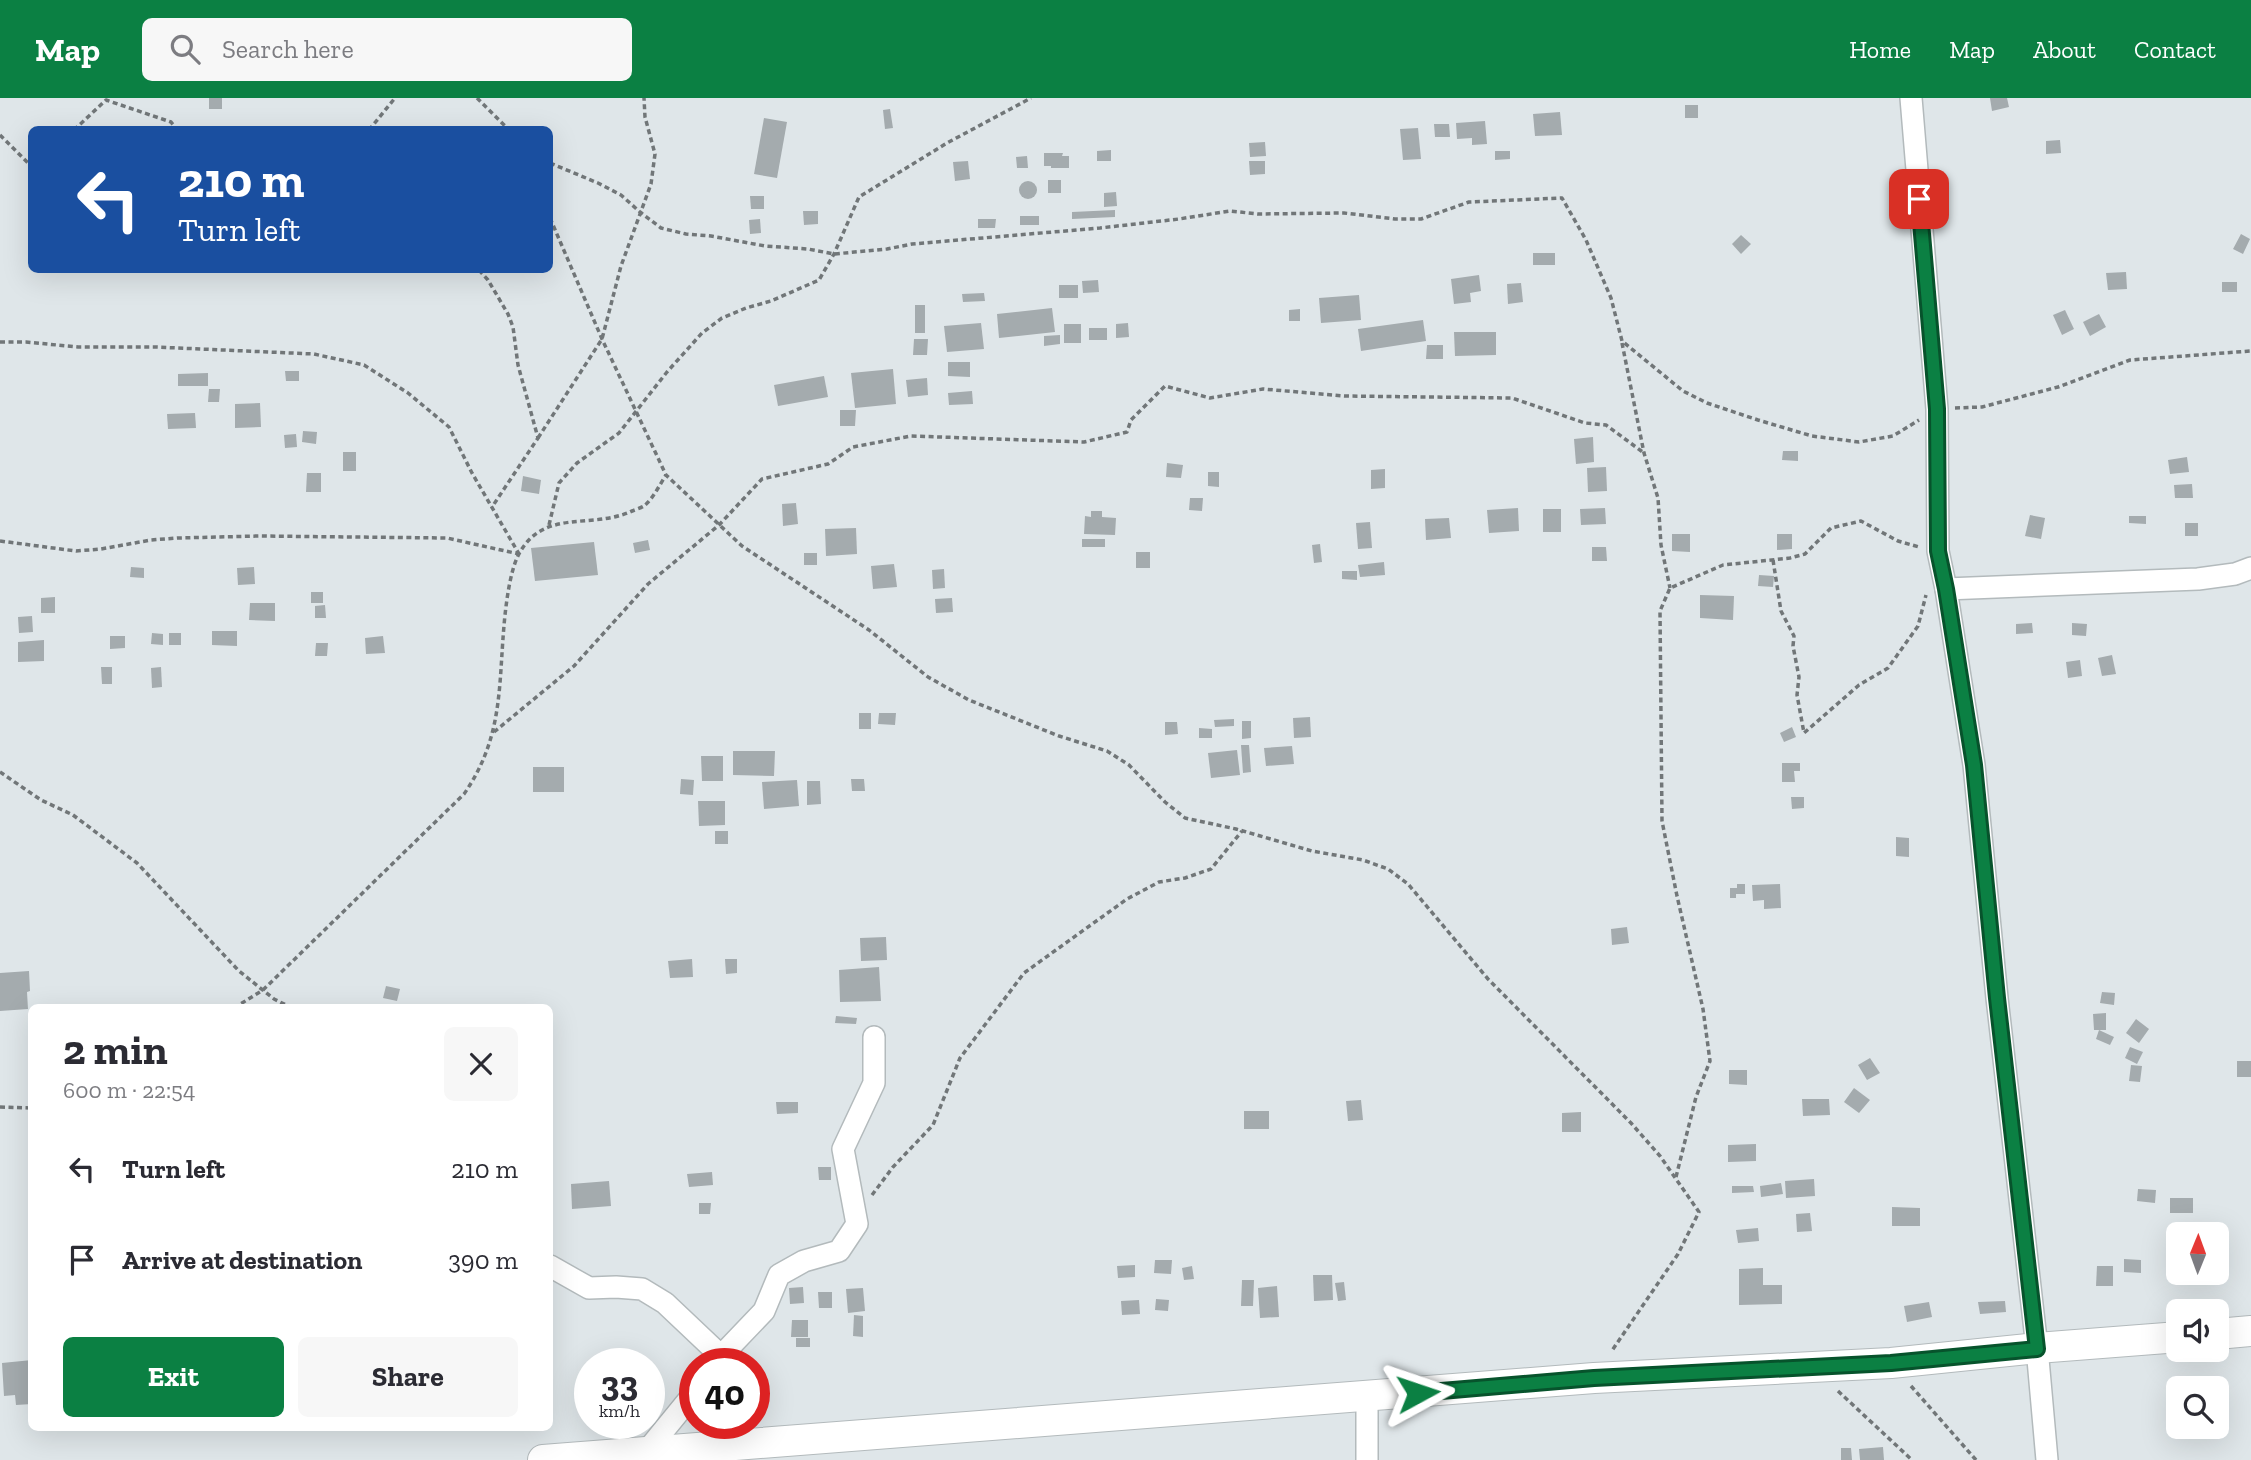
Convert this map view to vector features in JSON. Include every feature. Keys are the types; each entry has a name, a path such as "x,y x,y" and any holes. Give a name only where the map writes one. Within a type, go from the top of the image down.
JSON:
{"street":[{"path":"1911,98 1937,409 1937,589 1974,765 2048,1460"},
{"path":"1937,589 2198,579 2235,574 2251,568"},
{"path":"729,1348 764,1311 779,1275 804,1261 839,1251 856,1224 843,1149 874,1083 874,1037"},
{"path":"553,1268 589,1288 642,1289 665,1303 708,1348"},
{"path":"2229,1333 2251,1331"},
{"path":"543,1460 1594,1378 1891,1363 2166,1338"},
{"path":"1367,1397 1367,1460"},
{"path":"646,1452 679,1412"}],"path":[{"path":"372,126 395,98"},
{"path":"477,98 505,126"},
{"path":"492,508 603,339 621,266 651,184 655,154 645,117 644,98"},
{"path":"549,525 559,483 577,463 619,433 702,333 722,318 819,280 834,254 859,197 947,143 1031,98"},
{"path":"78,126 106,100 172,122 174,126"},
{"path":"0,135 28,163"},
{"path":"553,164 621,195 661,228 765,246 834,254 887,249 912,243 1126,226 1230,211 1269,214 1344,213 1421,219 1469,202 1562,198 1586,240 1611,298 1644,453 1658,498 1661,545 1670,588 1660,611 1662,821 1703,1009 1710,1061 1696,1097 1675,1178"},
{"path":"553,225 666,475 742,546 869,630 928,677 969,700 1059,736 1107,751 1129,765 1165,802 1185,818 1312,851 1363,860 1388,869 1408,884 1489,979 1631,1123 1660,1156 1699,1212 1678,1254 1594,1378"},
{"path":"481,273 508,314 513,327 518,365 538,438"},
{"path":"1622,341 1683,391 1707,403 1812,436 1859,442 1893,436 1937,409 1982,407 2057,387 2130,360 2251,351"},
{"path":"0,342 314,354 364,365 408,393 449,426 519,554"},
{"path":"494,732 574,666 648,584 719,524 762,479 828,464 853,447 911,436 1084,442 1127,432 1132,420 1165,386 1210,398 1262,389 1344,396 1512,398 1585,423 1606,425 1644,453"},
{"path":"240,1004 263,990 464,794 478,774 494,732 507,599 519,554 534,534 549,525 620,516 645,506 666,475"},
{"path":"1670,588 1723,565 1805,554 1831,528 1861,521 1898,541 1938,551"},
{"path":"0,541 76,551 177,538 447,537 519,554"},
{"path":"1773,560 1781,611 1794,636 1793,646 1799,677 1797,695 1804,733 1859,685 1888,668 1918,626 1937,589"},
{"path":"0,772 41,800 73,815 137,863 239,971 284,1004"},
{"path":"856,1224 877,1187 933,1125 960,1058 1024,973 1127,899 1159,882 1185,878 1211,869 1242,831"},
{"path":"0,1107 28,1108"},
{"path":"1891,1363 1976,1460"},
{"path":"1814,1368 1912,1460"}],"building":[{"path":"209,98 222,98 222,109 209,109"},
{"path":"1990,98 2007,98 2009,107 1992,111"},
{"path":"1685,105 1698,105 1698,118 1685,118"},
{"path":"890,109 893,128 885,129 883,110"},
{"path":"1560,112 1562,135 1535,136 1533,114"},
{"path":"764,118 787,122 777,178 754,174"},
{"path":"1485,121 1487,144 1472,145 1472,138 1457,139 1456,123"},
{"path":"1434,124 1449,124 1450,137 1435,137"},
{"path":"1418,128 1421,159 1403,160 1400,129"},
{"path":"2060,140 2061,153 2046,154 2046,141"},
{"path":"1265,142 1266,156 1250,157 1249,143"},
{"path":"1111,150 1111,161 1097,161 1097,151"},
{"path":"1495,151 1510,151 1510,159 1495,160"},
{"path":"1044,153 1063,153 1062,156 1069,156 1069,168 1044,166"},
{"path":"1027,156 1028,168 1017,168 1016,157"},
{"path":"968,161 970,179 955,181 953,162"},
{"path":"1249,161 1265,161 1265,174 1250,175"},
{"path":"1048,180 1061,180 1061,193 1048,193"},
{"path":"1024,181 1032,181 1037,190 1035,197 1024,199 1019,194 1019,186"},
{"path":"1116,192 1117,206 1104,207 1104,193"},
{"path":"750,196 764,196 764,209 751,209"},
{"path":"1115,210 1115,217 1072,219 1072,212"},
{"path":"803,211 818,211 818,224 804,225"},
{"path":"1020,216 1039,216 1039,225 1020,225"},
{"path":"760,219 761,233 750,234 749,220"},
{"path":"978,219 996,219 995,228 978,228"},
{"path":"2241,234 2250,239 2243,254 2233,249"},
{"path":"1741,235 1751,244 1741,254 1732,244"},
{"path":"1533,253 1555,253 1555,265 1533,265"},
{"path":"2126,272 2127,289 2108,290 2106,273"},
{"path":"1479,275 1481,291 1470,293 1471,302 1454,304 1451,279"},
{"path":"1098,280 1099,292 1083,293 1082,281"},
{"path":"2222,282 2237,282 2237,292 2222,292"},
{"path":"1521,283 1523,302 1508,304 1507,284"},
{"path":"1059,285 1078,285 1078,298 1059,298"},
{"path":"984,293 985,301 963,302 962,294"},
{"path":"1359,295 1361,320 1321,323 1319,298"},
{"path":"915,305 925,305 925,333 915,333"},
{"path":"1052,308 1055,332 999,338 997,314"},
{"path":"1300,309 1300,321 1289,321 1289,310"},
{"path":"2065,310 2074,329 2062,335 2053,315"},
{"path":"2099,314 2106,327 2090,336 2083,322"},
{"path":"1423,320 1426,341 1361,351 1358,329"},
{"path":"981,323 984,349 947,352 944,326"},
{"path":"1128,323 1129,337 1116,338 1116,324"},
{"path":"1064,324 1081,324 1081,343 1064,343"},
{"path":"1089,328 1107,328 1107,340 1089,340"},
{"path":"1454,332 1496,332 1496,355 1455,356"},
{"path":"1060,335 1060,344 1044,346 1044,336"},
{"path":"914,339 928,339 927,355 913,355"},
{"path":"1427,345 1443,345 1443,359 1426,359"},
{"path":"948,362 970,362 970,377 948,376"},
{"path":"893,369 896,404 855,408 851,373"},
{"path":"285,371 299,371 299,381 286,381"},
{"path":"208,373 208,386 178,386 178,374"},
{"path":"824,376 828,397 778,406 774,385"},
{"path":"927,378 928,395 908,397 906,380"},
{"path":"209,389 220,389 219,402 208,402"},
{"path":"972,391 973,404 949,405 948,393"},
{"path":"260,403 261,427 235,428 235,404"},
{"path":"840,410 856,410 855,426 840,426"},
{"path":"195,413 196,428 168,429 167,414"},
{"path":"303,431 317,432 316,444 302,442"},
{"path":"296,434 297,447 285,448 284,435"},
{"path":"1593,437 1594,462 1576,464 1574,439"},
{"path":"1783,451 1798,451 1798,461 1782,460"},
{"path":"343,452 356,452 356,471 343,471"},
{"path":"2187,457 2189,472 2170,474 2168,460"},
{"path":"1167,463 1183,465 1181,478 1166,477"},
{"path":"1606,467 1607,491 1588,492 1587,468"},
{"path":"1385,469 1385,488 1371,489 1371,470"},
{"path":"1208,472 1219,472 1219,487 1208,486"},
{"path":"307,473 321,473 321,492 306,492"},
{"path":"523,476 541,480 539,494 521,491"},
{"path":"2192,484 2193,498 2175,498 2174,485"},
{"path":"1190,498 1203,498 1202,511 1189,510"},
{"path":"796,503 798,524 783,526 782,504"},
{"path":"1518,508 1519,531 1489,533 1487,510"},
{"path":"1605,508 1606,524 1581,525 1580,509"},
{"path":"1543,509 1561,509 1561,532 1543,532"},
{"path":"1091,511 1102,511 1102,517 1116,518 1115,535 1084,534 1085,516 1091,517"},
{"path":"2030,515 2045,518 2041,539 2025,536"},
{"path":"2129,516 2146,516 2146,524 2129,523"},
{"path":"1449,518 1451,538 1426,540 1425,519"},
{"path":"1370,522 1372,548 1358,549 1356,523"},
{"path":"2185,523 2198,523 2198,536 2185,536"},
{"path":"856,528 857,554 826,556 825,529"},
{"path":"1672,534 1690,534 1690,552 1672,551"},
{"path":"1777,534 1792,534 1792,549 1777,550"},
{"path":"1082,539 1105,539 1105,547 1082,547"},
{"path":"648,540 650,550 635,553 633,543"},
{"path":"594,542 598,575 535,581 531,548"},
{"path":"1320,544 1322,562 1314,563 1312,545"},
{"path":"1592,547 1606,547 1607,561 1592,561"},
{"path":"1136,552 1150,552 1150,568 1136,568"},
{"path":"804,553 817,553 817,565 804,565"},
{"path":"1384,562 1385,575 1360,577 1358,565"},
{"path":"894,564 897,587 873,589 871,566"},
{"path":"131,567 144,568 144,578 130,577"},
{"path":"254,567 255,584 238,585 237,568"},
{"path":"944,569 945,588 933,589 932,570"},
{"path":"1342,571 1357,571 1357,580 1342,579"},
{"path":"1759,575 1774,576 1773,587 1758,586"},
{"path":"311,592 323,592 323,603 311,603"},
{"path":"1700,595 1734,596 1733,620 1700,618"},
{"path":"55,597 55,613 41,613 41,598"},
{"path":"952,598 953,612 936,613 935,599"},
{"path":"250,603 275,603 275,621 249,620"},
{"path":"325,605 326,618 315,618 315,606"},
{"path":"32,616 33,632 19,633 18,617"},
{"path":"2032,623 2033,633 2016,634 2016,624"},
{"path":"2072,623 2087,624 2086,636 2072,635"},
{"path":"212,631 237,631 237,646 212,645"},
{"path":"152,633 163,634 163,645 151,644"},
{"path":"169,633 181,633 181,645 169,645"},
{"path":"110,636 125,636 125,648 110,649"},
{"path":"383,636 385,653 366,654 365,638"},
{"path":"44,640 44,661 18,662 18,642"},
{"path":"316,643 328,643 327,656 315,656"},
{"path":"2112,655 2116,674 2102,676 2098,658"},
{"path":"2080,660 2082,676 2068,678 2066,662"},
{"path":"101,667 112,667 112,684 102,684"},
{"path":"161,667 162,687 152,688 151,668"},
{"path":"859,713 871,713 871,729 859,729"},
{"path":"879,713 896,713 895,725 878,724"},
{"path":"1310,717 1311,737 1294,738 1293,718"},
{"path":"1234,719 1234,726 1215,727 1214,720"},
{"path":"1242,721 1251,721 1251,738 1242,739"},
{"path":"1165,722 1177,722 1178,734 1165,735"},
{"path":"1792,727 1796,737 1784,742 1780,733"},
{"path":"1199,728 1212,729 1212,738 1199,738"},
{"path":"1241,745 1249,745 1251,772 1243,773"},
{"path":"1292,746 1294,764 1266,766 1264,748"},
{"path":"1237,750 1240,775 1211,778 1208,753"},
{"path":"733,751 775,751 774,776 733,775"},
{"path":"701,756 723,756 723,781 702,781"},
{"path":"1782,763 1800,763 1800,771 1794,771 1795,782 1782,782"},
{"path":"533,767 564,767 564,792 533,792"},
{"path":"681,779 694,780 693,795 680,794"},
{"path":"851,779 864,779 865,791 852,791"},
{"path":"797,780 799,806 764,809 762,782"},
{"path":"807,781 820,781 821,804 807,805"},
{"path":"1791,797 1804,797 1804,808 1792,809"},
{"path":"698,801 725,801 725,825 699,826"},
{"path":"715,831 728,831 728,844 715,844"},
{"path":"1896,837 1909,838 1909,857 1896,856"},
{"path":"1737,884 1745,884 1745,894 1736,894 1736,898 1730,898 1730,888 1737,888"},
{"path":"1780,884 1781,908 1764,909 1764,900 1753,901 1752,885"},
{"path":"1627,927 1629,943 1612,945 1611,929"},
{"path":"886,937 887,960 861,961 860,938"},
{"path":"692,959 693,977 670,978 668,961"},
{"path":"725,959 737,959 737,973 726,974"},
{"path":"879,967 881,1001 840,1002 839,970"},
{"path":"29,971 28,1009 0,1011 0,973"},
{"path":"386,986 400,989 397,1001 383,998"},
{"path":"2102,992 2115,993 2114,1005 2100,1003"},
{"path":"2106,1013 2106,1030 2094,1030 2093,1014"},
{"path":"836,1016 857,1018 856,1024 835,1023"},
{"path":"2136,1019 2149,1029 2139,1043 2126,1033"},
{"path":"2099,1030 2114,1037 2110,1045 2096,1039"},
{"path":"2130,1047 2143,1052 2137,1064 2125,1058"},
{"path":"1870,1058 1880,1073 1867,1080 1858,1065"},
{"path":"2237,1061 2251,1061 2251,1077 2237,1077"},
{"path":"2131,1065 2142,1066 2140,1082 2129,1081"},
{"path":"1729,1070 1747,1070 1747,1085 1729,1084"},
{"path":"1854,1088 1870,1100 1859,1113 1844,1102"},
{"path":"1802,1099 1829,1099 1830,1115 1803,1116"},
{"path":"1361,1100 1363,1120 1348,1121 1346,1101"},
{"path":"776,1102 798,1102 798,1113 777,1114"},
{"path":"1244,1111 1269,1111 1269,1129 1244,1129"},
{"path":"1581,1112 1581,1132 1562,1132 1562,1113"},
{"path":"1756,1144 1756,1161 1728,1162 1728,1145"},
{"path":"818,1167 831,1167 831,1180 819,1180"},
{"path":"712,1172 713,1185 689,1187 687,1174"},
{"path":"1814,1179 1815,1196 1786,1198 1785,1181"},
{"path":"609,1181 611,1206 572,1209 571,1184"},
{"path":"1781,1183 1783,1194 1761,1197 1760,1186"},
{"path":"1732,1186 1753,1186 1754,1192 1732,1193"},
{"path":"2138,1189 2156,1190 2155,1203 2137,1201"},
{"path":"2170,1198 2193,1198 2193,1213 2170,1213"},
{"path":"699,1203 711,1203 710,1214 699,1214"},
{"path":"1892,1207 1920,1208 1920,1226 1892,1226"},
{"path":"1810,1213 1812,1231 1797,1232 1796,1214"},
{"path":"1758,1228 1759,1241 1738,1243 1736,1230"},
{"path":"2124,1259 2141,1260 2141,1273 2124,1272"},
{"path":"1155,1260 1172,1260 1171,1274 1154,1273"},
{"path":"1135,1265 1135,1277 1118,1278 1117,1266"},
{"path":"1192,1266 1194,1279 1184,1280 1182,1268"},
{"path":"2097,1266 2113,1266 2113,1286 2096,1286"},
{"path":"1763,1268 1763,1285 1782,1285 1782,1304 1739,1305 1739,1269"},
{"path":"1313,1275 1332,1275 1333,1300 1314,1301"},
{"path":"1242,1280 1254,1280 1253,1306 1241,1306"},
{"path":"1344,1282 1346,1300 1338,1301 1335,1283"},
{"path":"1277,1286 1279,1317 1260,1318 1258,1288"},
{"path":"803,1287 804,1303 790,1304 789,1288"},
{"path":"863,1288 865,1311 848,1313 846,1289"},
{"path":"818,1292 832,1292 832,1308 819,1308"},
{"path":"1156,1299 1169,1300 1168,1311 1155,1310"},
{"path":"1139,1300 1140,1314 1122,1315 1121,1301"},
{"path":"2005,1301 2006,1312 1980,1314 1978,1302"},
{"path":"1929,1302 1932,1317 1907,1322 1904,1306"},
{"path":"854,1315 863,1316 863,1337 853,1336"},
{"path":"792,1320 808,1320 808,1337 791,1337"},
{"path":"796,1338 810,1338 810,1347 796,1347"},
{"path":"28,1360 28,1404 16,1405 15,1395 4,1396 2,1363"},
{"path":"1883,1447 1884,1460 1860,1460 1859,1449"},
{"path":"1841,1448 1851,1448 1852,1460 1841,1460"}],"route":[{"path":"1418,1393 1594,1378 1891,1363 2037,1349 1997,998 1974,765 1938,551 1937,409 1919,199"}]}
